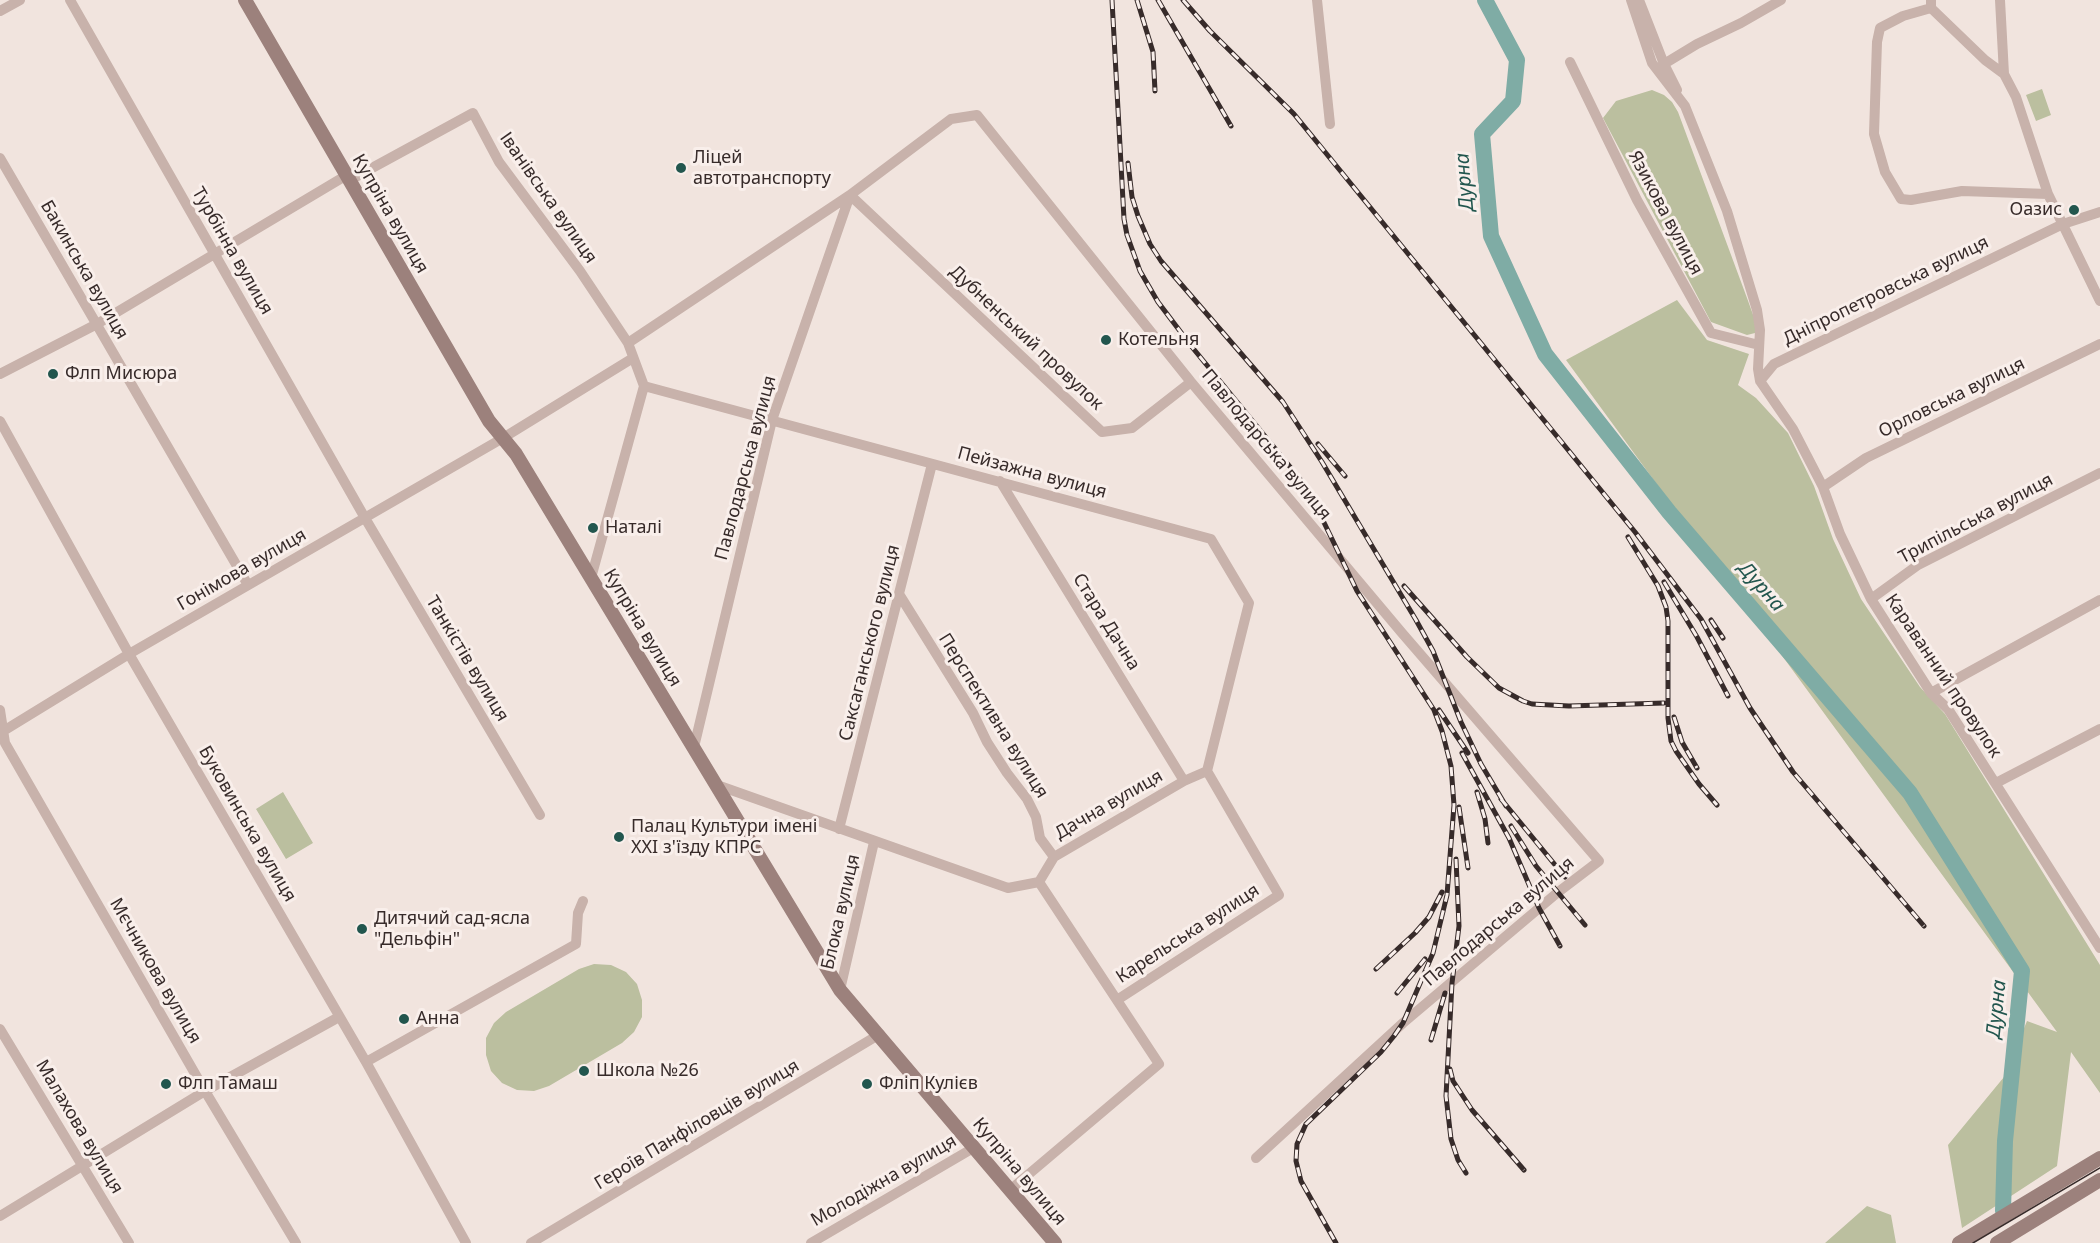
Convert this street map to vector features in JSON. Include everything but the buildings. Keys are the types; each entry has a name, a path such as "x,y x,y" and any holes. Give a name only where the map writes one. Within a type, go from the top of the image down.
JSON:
{"main road":[{"name":"Купріна вулиця","path":"245,0 489,421 516,454 840,990 880,1034 1055,1243"},
{"path":"1959,1243 2100,1158"},
{"path":"1997,1243 2100,1180"}],"street":[{"path":"0,11 20,0"},
{"name":"Турбінна вулиця","path":"70,0 365,519"},
{"path":"1317,0 1330,124"},
{"path":"1631,0 1652,63 1686,106"},
{"path":"1639,0 1664,64 1686,106 1730,222 1757,310 1760,330 1758,369 1760,381"},
{"path":"1664,64 1781,0"},
{"path":"2000,0 2004,74 2016,97 2048,194 2100,301"},
{"path":"2004,74 1985,60 1931,4 1880,28 1877,42 1874,134 1885,172 1901,199 1911,200 1962,191 2048,194"},
{"name":"Язикова вулиця","path":"1570,62 1637,200 1711,333 1759,345"},
{"name":"Іванівська вулиця","path":"349,178 473,113 499,162 580,271 628,343 644,386"},
{"name":"Павлодарська вулиця","path":"694,747 772,420 850,195 951,118 977,115 1191,382 1402,633 1599,861 1557,893 1403,1023 1256,1158"},
{"name":"Бакинська вулиця","path":"0,158 248,585"},
{"path":"0,374 97,324 215,253 349,178"},
{"path":"628,343 850,195"},
{"name":"Дубненський провулок","path":"850,195 1102,432 1132,428 1191,382"},
{"name":"Дніпропетровська вулиця","path":"1760,381 1774,364 2063,224 2100,213"},
{"name":"Орловська вулиця","path":"1823,487 1866,458 2100,344"},
{"path":"503,438 633,358"},
{"name":"Караванний провулок","path":"1760,381 1792,429 1823,487 1840,534 1871,599 1931,693 1948,709 2100,948"},
{"path":"591,578 644,386 772,420"},
{"name":"Пейзажна вулиця","path":"772,420 1211,539 1249,603 1207,771"},
{"name":"Буковинська вулиця","path":"0,421 129,654 366,1062 466,1243"},
{"name":"Гонімова вулиця","path":"1,733 129,654 503,438"},
{"name":"Саксаганського вулиця","path":"839,829 932,464"},
{"name":"Трипільська вулиця","path":"1871,599 1918,565 2100,473"},
{"name":"Стара Дачна","path":"1000,481 1184,781"},
{"name":"Танкістів вулиця","path":"365,519 540,815"},
{"name":"Перспективна вулиця","path":"899,594 973,713 989,746 1027,799 1036,818 1040,838 1054,856"},
{"path":"1931,693 2100,600"},
{"name":"Мєчникова вулиця","path":"0,710 1,733 5,743 205,1091 296,1243"},
{"path":"1996,783 2100,730"},
{"name":"Дачна вулиця","path":"1039,882 1054,856 1184,781 1207,771"},
{"name":"Карельська вулиця","path":"1117,1000 1279,895 1207,771"},
{"path":"717,785 1008,888 1039,882 1159,1064 1010,1190"},
{"name":"Блока вулиця","path":"840,990 874,842"},
{"path":"366,1062 576,944 578,913 583,902"},
{"path":"0,1216 205,1091 339,1017"},
{"name":"Малахова вулиця","path":"0,1029 129,1243"},
{"name":"Героїв Панфіловців вулиця","path":"531,1243 880,1034"},
{"name":"Молодіжна вулиця","path":"811,1243 975,1147"}],"green space":[{"path":"2042,89 2051,115 2036,121 2026,95"},
{"path":"1652,90 1664,95 1678,112 1756,323 1755,333 1747,335 1711,322 1603,118 1616,101"},
{"path":"1677,300 1707,340 1749,354 1738,385 1756,398 1788,433 1814,486 1833,539 1861,599 1920,687 1945,714 2100,965 2100,1093 2071,1052 2057,1166 1962,1228 1948,1145 2004,1077 2027,1021 2057,1032 1566,360"},
{"path":"283,792 313,843 286,859 256,809"},
{"path":"594,964 611,965 626,972 637,984 642,1000 642,1017 634,1032 622,1043 549,1086 534,1091 517,1090 502,1083 491,1071 486,1055 486,1038 494,1023 506,1012 579,969"},
{"path":"1867,1206 1891,1215 1896,1243 1825,1243"}],"waterway":[{"name":"Дурна","path":"1485,0 1517,60 1513,101 1482,134 1491,236 1545,354 1669,512 1910,793 2022,971 2005,1141 2003,1211"}],"tram line":[{"path":"1973,1243 2100,1168"}],"railway":[{"path":"1112,0 1124,219 1127,235 1140,271 1158,302 1192,347 1300,479 1318,510 1357,591 1434,710 1451,766 1454,805 1447,895 1433,953 1403,1023 1394,1036 1381,1052 1306,1124 1297,1144 1296,1161 1301,1181 1336,1243"},
{"path":"1137,0 1153,52 1155,91"},
{"path":"1158,0 1231,126"},
{"path":"1183,0 1210,31 1294,114 1635,532 1701,619 1750,708 1793,772 1924,926"},
{"path":"1128,163 1132,197 1150,244 1161,261 1283,402 1322,462 1433,651 1461,722 1481,764 1506,806"},
{"path":"1318,444 1345,476"},
{"path":"1628,537 1658,586 1666,607 1668,718 1671,741 1699,784 1717,805"},
{"path":"1664,582 1697,637 1728,696"},
{"path":"1404,586 1467,657 1499,688 1523,701 1532,704 1569,706 1664,703"},
{"path":"1711,620 1723,638"},
{"path":"1439,710 1468,753"},
{"path":"1674,717 1682,742 1697,768"},
{"path":"1462,753 1509,838 1539,908 1560,946"},
{"path":"1477,792 1485,819 1488,843"},
{"path":"1501,799 1565,877"},
{"path":"1459,807 1468,868"},
{"path":"1511,826 1536,866 1585,925"},
{"path":"1456,859 1459,926 1452,983 1446,1096 1451,1139 1458,1160 1466,1173"},
{"path":"1376,969 1429,917 1442,892"},
{"path":"1397,993 1425,959"},
{"path":"1431,1040 1445,993"},
{"path":"1450,1069 1453,1081 1472,1110 1524,1170"}],"place":[{"name":"Ліцей автотранспорту","path":"681,168"},
{"name":"Оазис","path":"2074,210"},
{"name":"Котельня","path":"1106,340"},
{"name":"Флп Мисюра","path":"53,374"},
{"name":"Наталі","path":"593,528"},
{"name":"Палац Культури імені XXI з'їзду КПРС","path":"619,837"},
{"name":"Дитячий сад-ясла \"Дельфін\"","path":"362,929"},
{"name":"Анна","path":"404,1019"},
{"name":"Школа №26","path":"584,1071"},
{"name":"Флп Тамаш","path":"166,1084"},
{"name":"Фліп Кулієв","path":"867,1084"}]}
